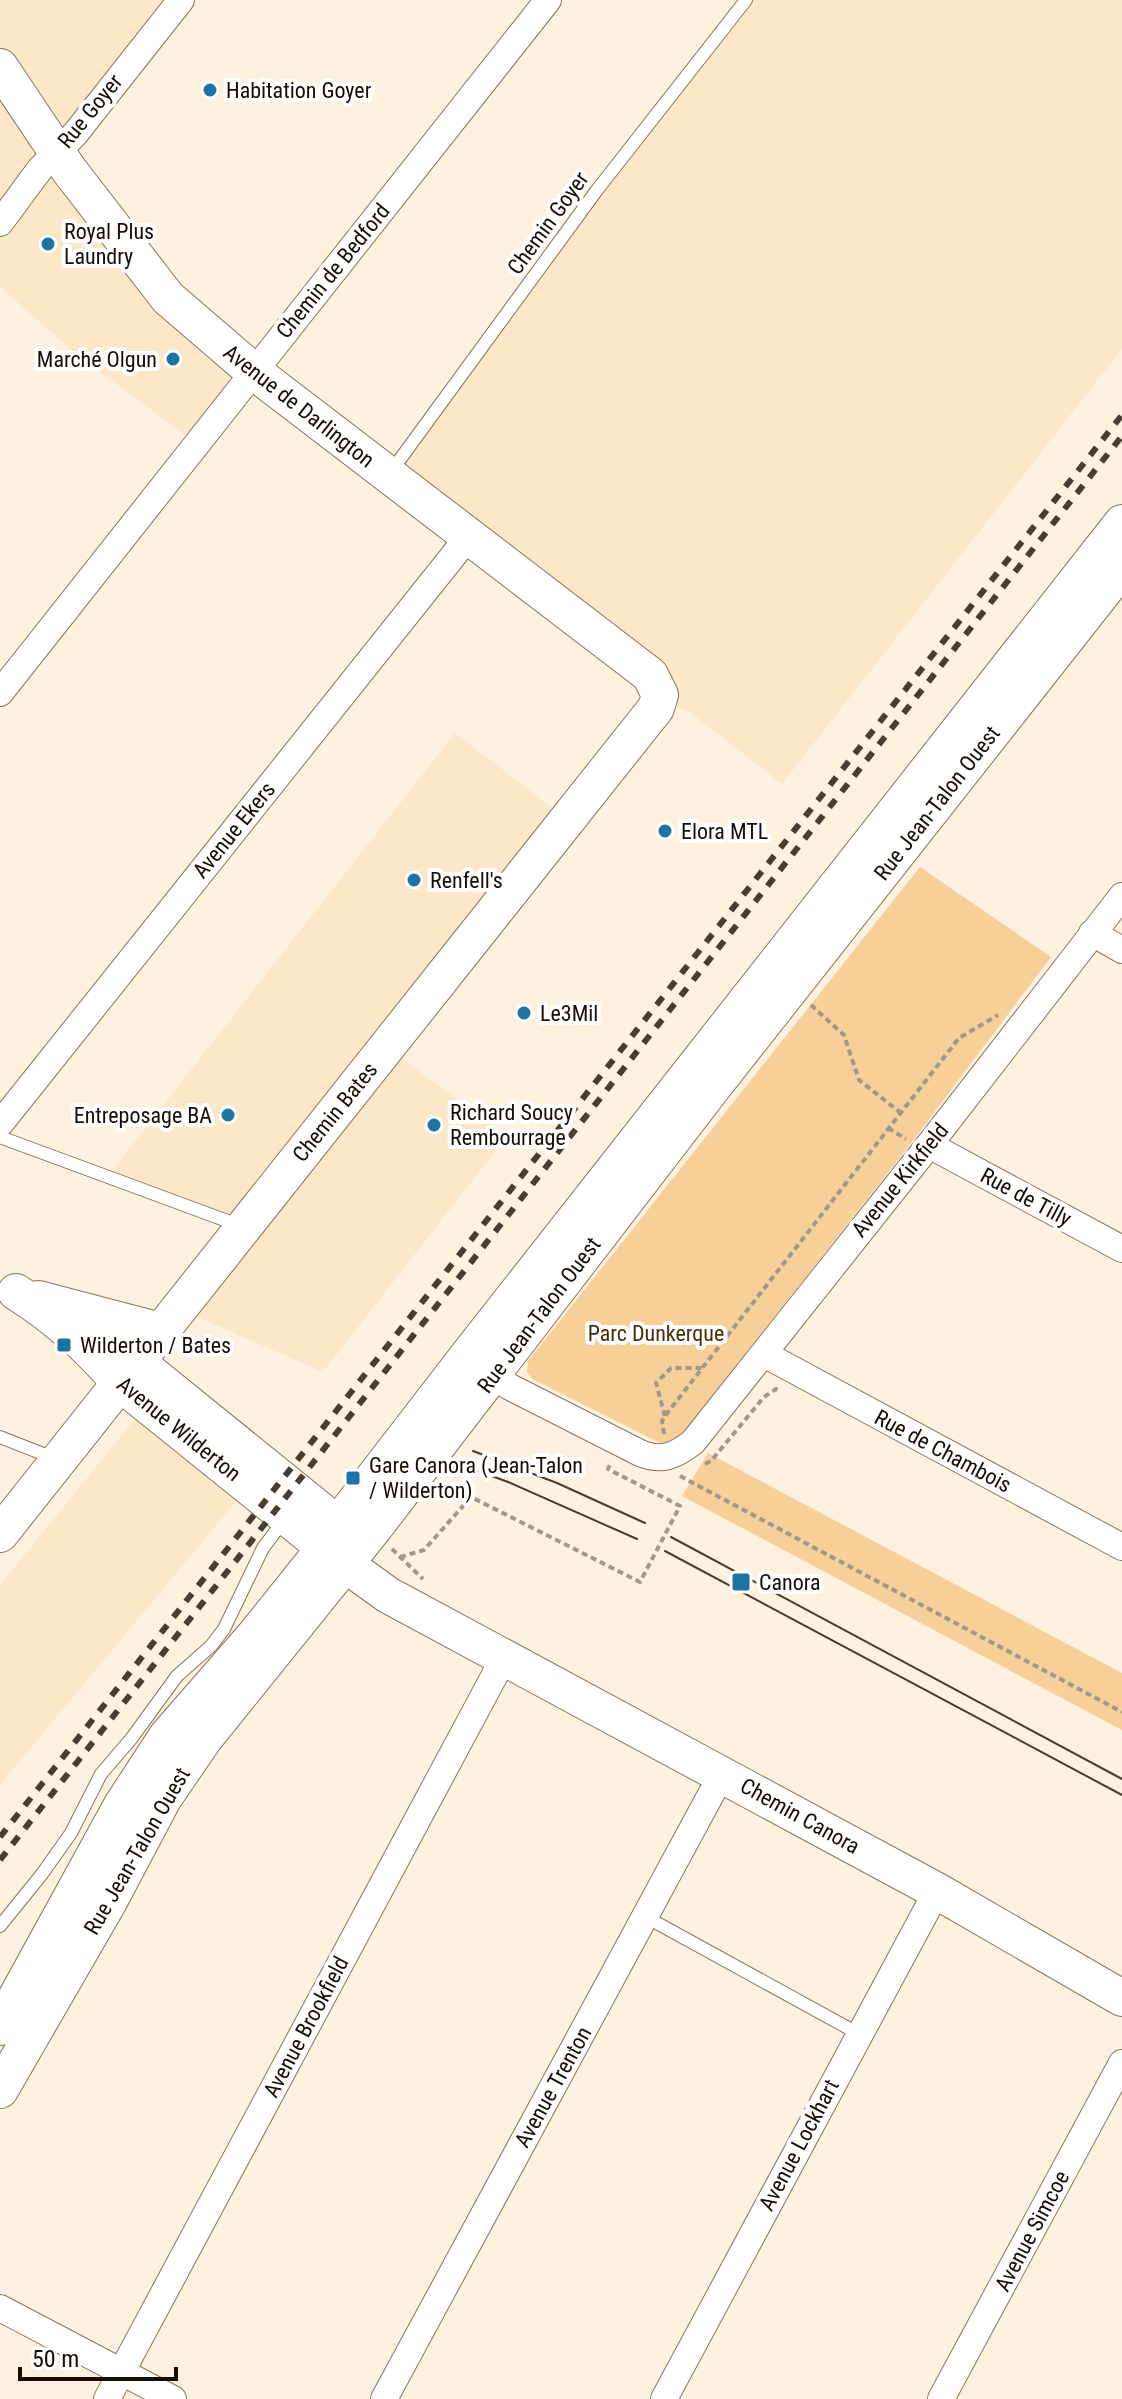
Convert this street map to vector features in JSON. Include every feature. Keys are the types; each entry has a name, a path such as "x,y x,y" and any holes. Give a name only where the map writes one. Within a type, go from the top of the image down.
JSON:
{"street":[{"name":"Rue Goyer","path":"0,223 40,169 75,134 181,0"},
{"name":"Chemin de Bedford","path":"0,693 548,0"},
{"name":"Avenue de Darlington","path":"0,67 57,153 168,298 253,371 650,675 658,686"},
{"name":"Rue Jean-Talon Ouest","path":"0,2090 108,1903 172,1784 204,1739 480,1367 1122,523"},
{"name":"Avenue Ekers","path":"0,1124 469,536"},
{"name":"Rue Jean-Talon Ouest","path":"480,1367 713,1087 1122,568"},
{"name":"Chemin Bates","path":"0,1534 656,708 660,695 658,686"},
{"name":"Avenue Kirkfield","path":"676,1462 764,1354 920,1144 1122,896"},
{"path":"1092,933 1122,950"},
{"name":"Rue de Tilly","path":"920,1144 1122,1249"},
{"name":"Avenue Wilderton","path":"8,1290 160,1331"},
{"name":"Avenue Wilderton","path":"8,1290 44,1310 101,1360 129,1373 351,1544"},
{"name":"Rue de Chambois","path":"764,1354 1122,1547"},
{"path":"480,1367 640,1453 676,1462"},
{"name":"Avenue Wilderton","path":"129,1373 287,1516 351,1544"},
{"name":"Rue Jean-Talon Ouest","path":"0,2027 100,1844 157,1751 195,1702 255,1635 351,1544"},
{"name":"Chemin Canora","path":"351,1544 490,1648 937,1891 1122,1998"},
{"name":"Avenue Brookfield","path":"107,2399 490,1648"},
{"name":"Avenue Trenton","path":"384,2399 722,1774"},
{"name":"Avenue Lockhart","path":"664,2399 937,1891"},
{"name":"Avenue Simcoe","path":"941,2399 1122,2063"},
{"path":"0,2308 173,2399"}],"lane":[{"name":"Chemin Goyer","path":"388,475 597,190 746,0"},
{"path":"0,1137 242,1227"},
{"path":"0,1437 59,1460"},
{"path":"0,1926 71,1833 101,1774 177,1676 211,1646 224,1629 263,1548 287,1516"},
{"path":"646,1917 859,2034"}],"path":[{"path":"807,1001 844,1035 859,1080 901,1113"},
{"path":"998,1015 959,1038 662,1421 676,1462 1122,1712"},
{"path":"888,1128 920,1144"},
{"path":"665,1416 656,1383 671,1368 704,1368"},
{"path":"702,1465 711,1461 764,1397 776,1389 784,1391"},
{"path":"400,1557 424,1550 471,1497 640,1582 680,1506 608,1469 614,1456"},
{"path":"351,1544 400,1557 423,1579"},
{"path":"661,1544 668,1546"}],"shaded area":[{"path":"0,0 181,0 57,153 253,371 196,443 75,353 0,287"},
{"path":"748,0 1122,0 1122,349 782,784 691,713 675,705 397,1055 507,1136 323,1372 185,1312 242,1227 103,1182 455,733 567,819 660,695 388,475"},
{"path":"135,1419 238,1499 0,1785 0,1585"}],"green space":[{"name":"Parc Dunkerque","path":"920,867 1051,957 912,1142 672,1443 660,1443 532,1379 527,1372 528,1361"},
{"path":"708,1453 1122,1673 1122,1730 682,1496"}],"tram line":[{"path":"473,1451 557,1483 645,1523"},
{"path":"462,1465 637,1539"},
{"path":"671,1537 1122,1779"},
{"path":"665,1551 1122,1795"}],"railway":[{"path":"0,1837 1122,415"},
{"path":"0,1860 1122,436"}],"place":[{"name":"Habitation Goyer","path":"210,90"},
{"name":"Royal Plus Laundry","path":"48,244"},
{"name":"Marché Olgun","path":"173,359"},
{"name":"Elora MTL","path":"665,831"},
{"name":"Renfell's","path":"414,880"},
{"name":"Le3Mil","path":"524,1013"},
{"name":"Entreposage BA","path":"228,1115"},
{"name":"Richard Soucy Rembourrage","path":"434,1125"},
{"name":"Wilderton / Bates","path":"64,1345"},
{"name":"Gare Canora (Jean-Talon / Wilderton)","path":"353,1478"},
{"name":"Canora","path":"741,1582"}]}
